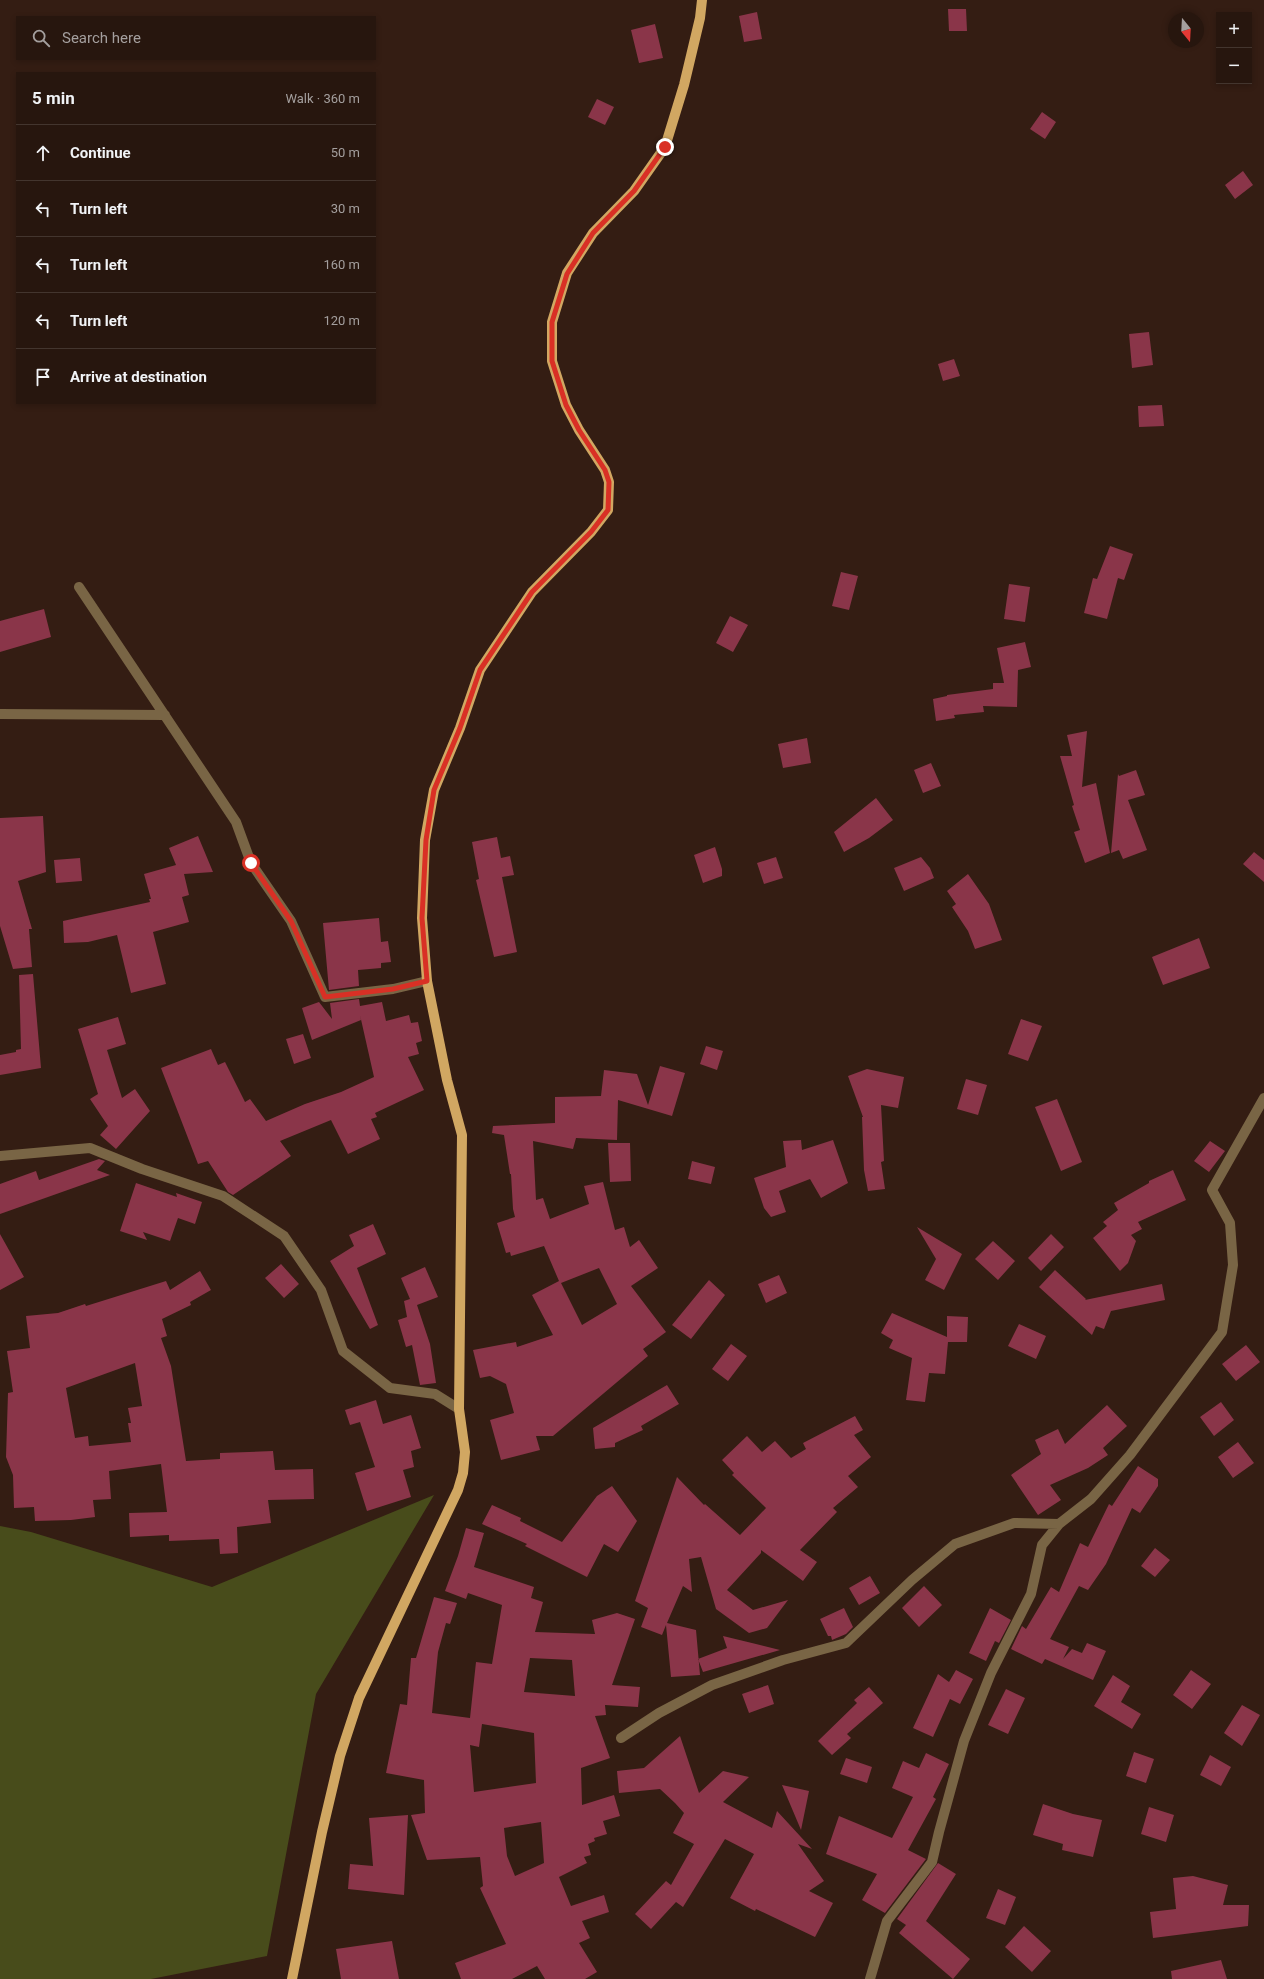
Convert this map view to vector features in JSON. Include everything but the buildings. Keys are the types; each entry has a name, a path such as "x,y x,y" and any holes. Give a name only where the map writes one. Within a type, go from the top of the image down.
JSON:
{"main road":[{"path":"292,1979 324,1824 340,1756 359,1698 458,1490 463,1472 465,1452 459,1409 462,1135 446,1080 427,981 422,918 426,840 434,790 460,728 480,670 532,592 591,532 608,510 609,482 605,470 579,430 566,405 552,361 552,322 567,274 593,233 634,191 665,147 684,84 700,18 702,0"}],"street":[{"path":"79,587 236,822 251,863 291,921 325,997 393,989 427,981"},
{"path":"0,714 165,715"},
{"path":"870,1979 887,1921 932,1862 964,1741 992,1673 1031,1594 1042,1545 1059,1524 1091,1499 1130,1455 1222,1332 1233,1265 1230,1223 1212,1190 1264,1098"},
{"path":"0,1156 90,1148 142,1170 223,1196 284,1236 321,1290 343,1351 390,1388 435,1394 459,1409"},
{"path":"621,1738 712,1685 783,1660 846,1643 912,1580 955,1544 1014,1523 1059,1524"}],"green space":[{"path":"434,1495 316,1694 267,1956 151,1979 0,1979 0,1526 31,1532 212,1587"}],"route":[{"path":"251,863 291,921 325,997 393,989 427,981 422,918 426,840 434,790 460,728 480,670 532,592 591,532 608,510 610,498 609,482 605,470 579,430 566,405 552,361 552,322 567,274 593,233 634,191 665,147"}]}
